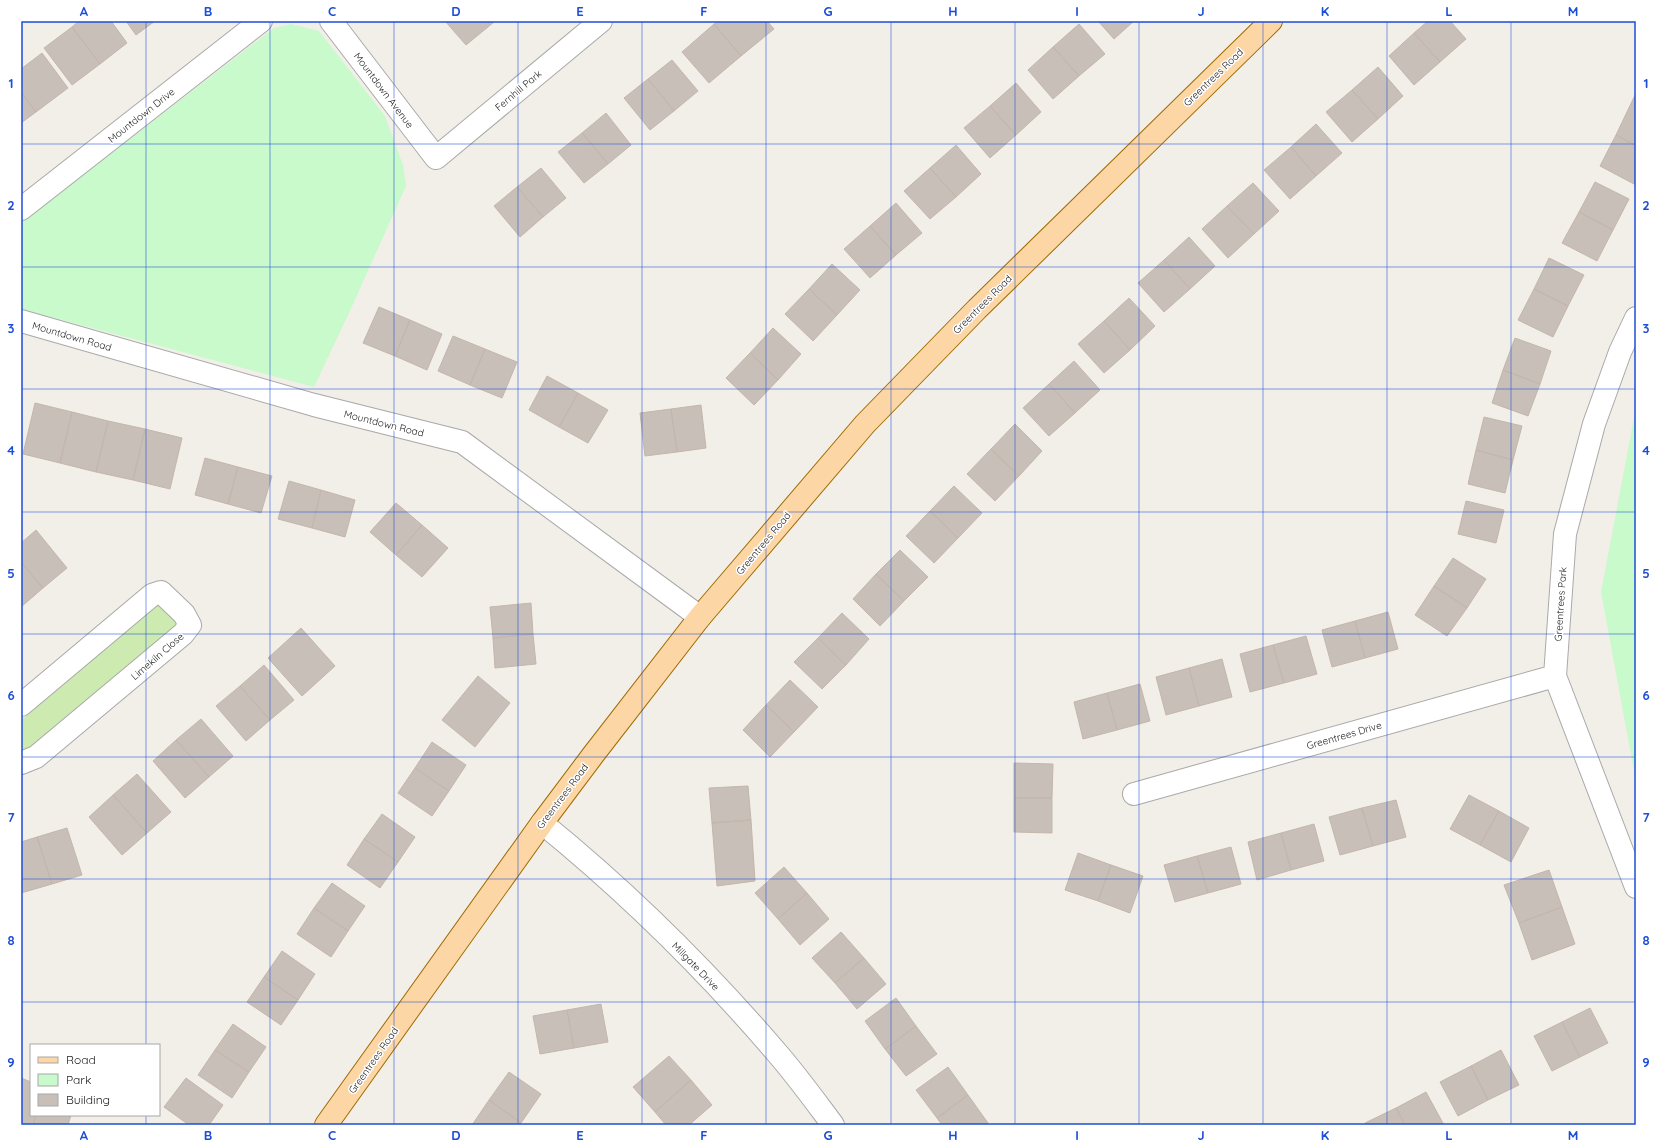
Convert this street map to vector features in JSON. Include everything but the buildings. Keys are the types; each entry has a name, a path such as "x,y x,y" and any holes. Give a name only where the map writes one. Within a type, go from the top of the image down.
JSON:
{"main road":[{"name":"Greentrees Road","path":"326,1125 542,822 700,617 864,424 982,304 1271,21"}],"street":[{"name":"Mountdown Drive","path":"21,209 261,21"},
{"name":"Mountdown Avenue","path":"331,21 436,158"},
{"name":"Fernhill Park","path":"436,158 601,21"},
{"name":"Greentrees Park","path":"1636,318 1620,352 1594,424 1565,534 1555,676 1636,887"},
{"name":"Mountdown Road","path":"21,321 314,405 462,442 700,617"},
{"name":"Limekiln Close","path":"21,704 152,595 161,592 184,614 190,625 183,634 36,757 21,763"},
{"name":"Greentrees Drive","path":"1134,794 1555,676"},
{"name":"Millgate Drive","path":"542,822 616,885 697,965 778,1054 833,1125"}],"green space":[{"path":"291,24 319,31 385,116 403,165 406,186 314,387 21,309 21,223 274,28"},
{"path":"1636,407 1636,782 1601,592"},
{"path":"163,602 179,624 27,750 21,752 21,720 150,610"}]}
